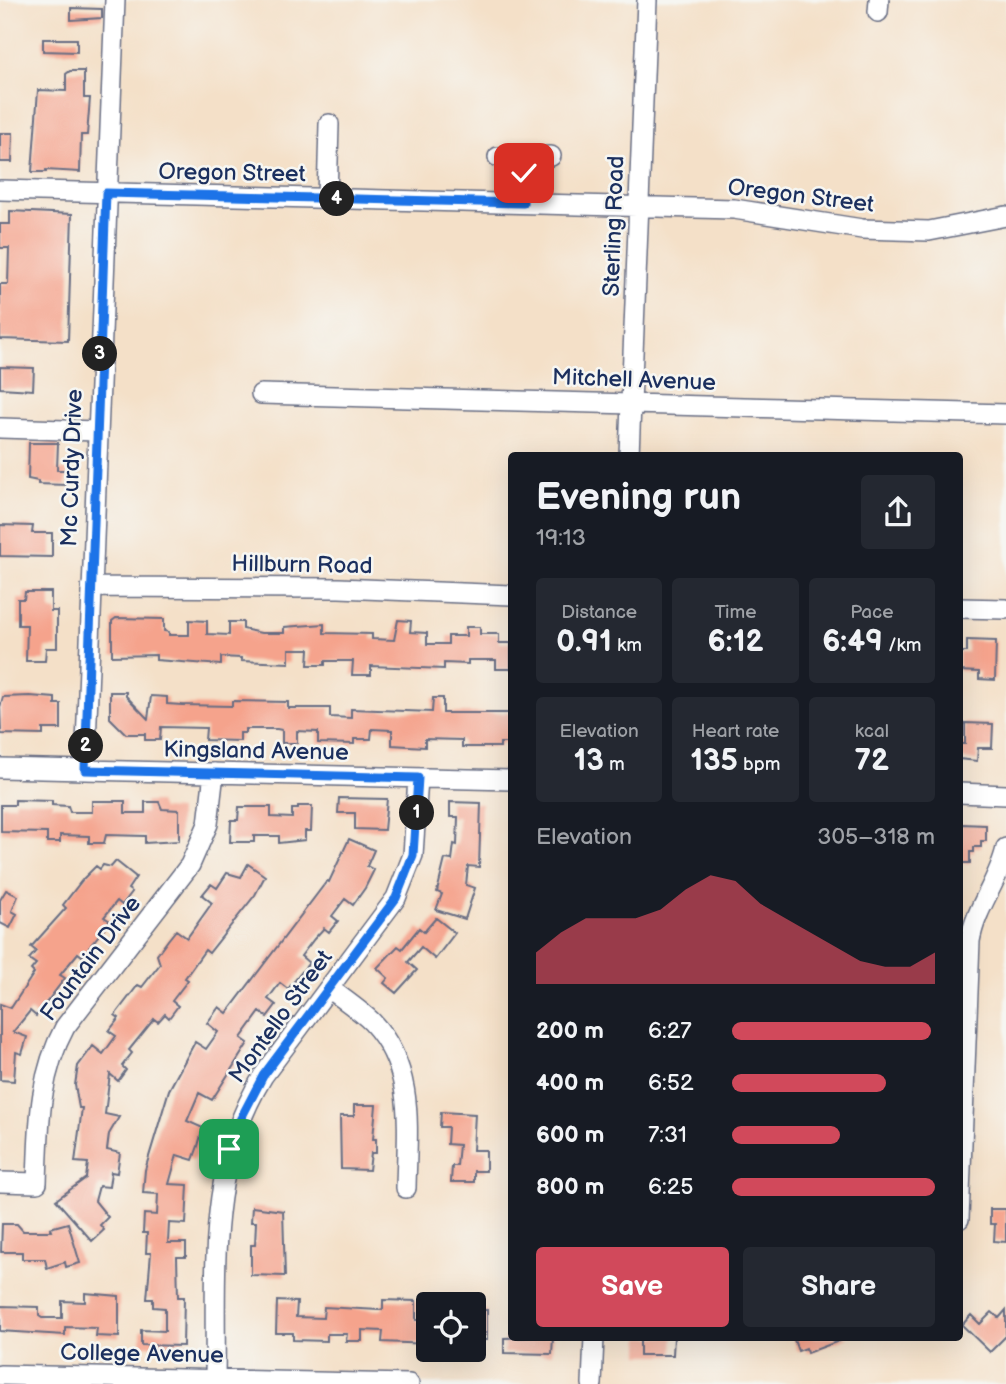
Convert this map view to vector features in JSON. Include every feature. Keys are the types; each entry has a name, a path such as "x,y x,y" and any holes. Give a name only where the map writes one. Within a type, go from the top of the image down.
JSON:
{"street":[{"name":"Mc Curdy Drive","path":"85,770 115,0"},
{"name":"Sterling Road","path":"629,452 647,0"},
{"path":"327,198 329,124"},
{"path":"498,157 551,156"},
{"path":"523,203 527,157"},
{"name":"Oregon Street","path":"0,190 733,209 831,226 876,230 940,230 1006,216"},
{"name":"Mitchell Avenue","path":"261,394 1006,414"},
{"path":"0,428 97,431"},
{"name":"Hillburn Road","path":"91,587 339,588 508,595"},
{"path":"963,608 1006,609"},
{"name":"Kingsland Avenue","path":"0,768 508,780"},
{"name":"Fountain Drive","path":"0,1182 37,1183 42,1088 54,1048 65,1027 190,865 208,824 214,773"},
{"name":"Montello Street","path":"215,1380 219,1207 229,1149 238,1124 263,1076 383,917 406,877 417,831 418,778"},
{"path":"963,793 1006,795"},
{"path":"963,1032 964,985 973,923 1006,848"},
{"path":"329,988 370,1020 385,1037 402,1071 407,1110 405,1188"},
{"path":"592,1384 594,1341"},
{"name":"College Avenue","path":"0,1374 409,1384"}],"building":[{"path":"71,8 102,9 102,18 71,20"},
{"path":"43,39 77,39 77,52 43,51"},
{"path":"70,71 84,71 84,98 90,98 87,135 81,135 80,172 32,172 38,90 66,91 66,74"},
{"path":"0,133 13,133 12,162 0,162"},
{"path":"10,211 72,214 68,341 0,339 0,284 8,284 9,248 0,248 0,224 10,224"},
{"path":"0,367 34,368 33,390 0,388"},
{"path":"29,443 58,443 57,470 67,470 66,485 38,484 38,481 28,479"},
{"path":"0,525 33,526 32,533 52,533 52,557 0,556"},
{"path":"25,592 51,592 51,611 57,611 57,648 46,648 45,661 26,661 27,625 18,625 18,599 24,599"},
{"path":"116,618 164,619 164,631 169,632 169,635 189,635 189,620 207,621 207,634 229,635 229,622 243,622 243,629 261,633 284,633 284,627 324,624 324,633 372,634 372,639 394,640 398,620 411,621 410,632 427,633 427,644 448,644 448,636 466,636 466,627 480,627 480,634 499,634 499,643 508,643 508,669 496,669 496,660 468,660 468,664 444,663 444,669 371,666 371,675 352,675 353,661 325,661 325,665 308,665 309,649 289,649 289,663 241,661 241,658 221,657 221,665 156,660 156,655 112,656 112,621"},
{"path":"967,640 996,641 995,680 979,679 979,672 963,671 963,652 967,652"},
{"path":"110,692 126,692 126,696 148,719 151,696 167,697 167,704 182,705 232,706 232,701 288,702 288,708 330,708 330,717 351,718 351,709 432,712 433,698 443,698 443,713 508,713 508,743 500,743 500,747 462,747 462,740 425,739 425,747 392,745 392,730 372,729 371,739 354,739 354,744 318,743 318,732 297,731 297,743 282,743 282,730 277,729 245,729 245,733 240,733 240,741 205,740 206,728 161,727 160,740 145,740 145,734 126,734 110,718"},
{"path":"3,697 55,698 55,704 61,704 61,729 43,729 43,735 1,734 0,707"},
{"path":"965,723 993,724 992,748 978,748 977,761 963,759"},
{"path":"339,798 387,799 384,830 355,829 355,813 338,813"},
{"path":"15,800 52,801 52,805 68,806 70,812 92,812 92,801 125,801 125,813 145,813 145,802 159,802 162,809 179,810 179,841 145,843 145,836 106,835 104,843 89,843 89,836 60,835 60,842 47,842 47,833 1,832 1,805 15,805"},
{"path":"450,802 481,803 479,867 468,866 466,885 475,888 465,919 436,910 442,894 437,892 445,859 452,860 454,844 457,845 458,817 450,817"},
{"path":"298,806 312,806 311,831 305,831 305,840 279,843 279,836 254,836 254,842 230,842 231,820 238,820 239,807 271,807 271,817 292,818 292,809 298,809"},
{"path":"963,824 986,825 986,841 981,841 981,847 974,847 974,852 970,852 970,863 963,863"},
{"path":"349,839 374,850 367,866 374,870 365,888 353,905 345,899 332,916 338,921 329,932 324,928 301,956 309,963 288,989 280,983 268,999 276,1005 267,1017 260,1012 241,1038 248,1043 212,1100 199,1093 187,1121 203,1128 198,1146 193,1160 177,1155 169,1184 188,1185 186,1224 169,1223 168,1243 186,1243 186,1257 177,1257 178,1297 184,1297 183,1346 141,1345 141,1330 165,1331 165,1308 153,1307 153,1299 147,1299 151,1253 146,1253 147,1233 143,1233 144,1214 157,1215 158,1194 143,1193 145,1170 169,1090 195,1042 206,1049 218,1032 207,1023 219,1007 227,1013 327,881 329,882"},
{"path":"116,861 136,877 128,889 132,892 122,905 117,901 104,917 110,921 82,956 78,953 60,975 65,978 36,1016 30,1011 13,1032 27,1037 22,1054 16,1052 14,1081 0,1080 0,1004 11,1008 34,973 31,970 36,964 29,959 36,951 31,947 66,908 63,905 83,879 96,866 100,869 103,865 111,867"},
{"path":"248,864 265,876 255,895 209,953 205,950 185,978 188,980 172,1001 178,1006 169,1018 165,1014 158,1022 154,1019 129,1050 132,1053 122,1066 126,1070 118,1081 110,1074 105,1114 119,1117 109,1134 107,1150 120,1153 117,1173 111,1172 109,1187 99,1186 95,1201 108,1217 100,1225 104,1230 92,1241 56,1200 86,1178 88,1163 75,1162 82,1108 79,1108 75,1085 78,1066 93,1046 103,1054 116,1036 109,1031 119,1018 115,1015 138,985 142,987 160,964 157,955 176,930 187,938 212,903 202,895 211,884 217,888 227,873 241,877"},
{"path":"6,890 18,896 12,911 17,914 10,928 0,923 0,900"},
{"path":"436,918 455,933 435,959 421,947 408,962 417,970 396,993 384,983 388,978 377,968 398,946 402,949 419,928 424,932"},
{"path":"354,1105 376,1105 373,1139 376,1139 376,1153 371,1153 369,1170 341,1169 340,1116 354,1116"},
{"path":"441,1112 475,1114 473,1150 486,1150 486,1171 474,1171 474,1182 451,1182 452,1166 457,1166 459,1145 447,1144 448,1127 440,1127"},
{"path":"252,1207 283,1211 285,1276 251,1275 251,1245 255,1245 256,1222 251,1222"},
{"path":"990,1209 1006,1209 1006,1242 994,1241 995,1224 990,1224"},
{"path":"68,1223 80,1263 66,1267 65,1262 47,1268 45,1259 22,1259 22,1252 1,1252 2,1224 17,1224 23,1231 51,1231 50,1228"},
{"path":"85,1293 119,1296 119,1337 96,1336 97,1328 65,1327 65,1335 0,1331 0,1306 39,1307 39,1316 42,1318 62,1318 62,1301 85,1302"},
{"path":"383,1300 416,1301 416,1343 382,1342 383,1331 362,1330 362,1341 346,1341 347,1334 327,1334 327,1341 293,1340 293,1333 276,1333 277,1301 297,1302 296,1317 323,1318 324,1307 383,1309"},
{"path":"1006,1310 1006,1336 990,1352 963,1326 971,1315 980,1324 992,1312 999,1318"},
{"path":"504,1338 508,1338 508,1341 553,1341 552,1354 504,1353"},
{"path":"640,1341 674,1341 673,1355 640,1355"},
{"path":"794,1341 839,1341 807,1353 806,1348 798,1351"}],"route":[{"path":"229,1149 249,1099 263,1076 396,898 413,855 417,831 418,778 85,770 106,193 523,203 524,173"}]}
